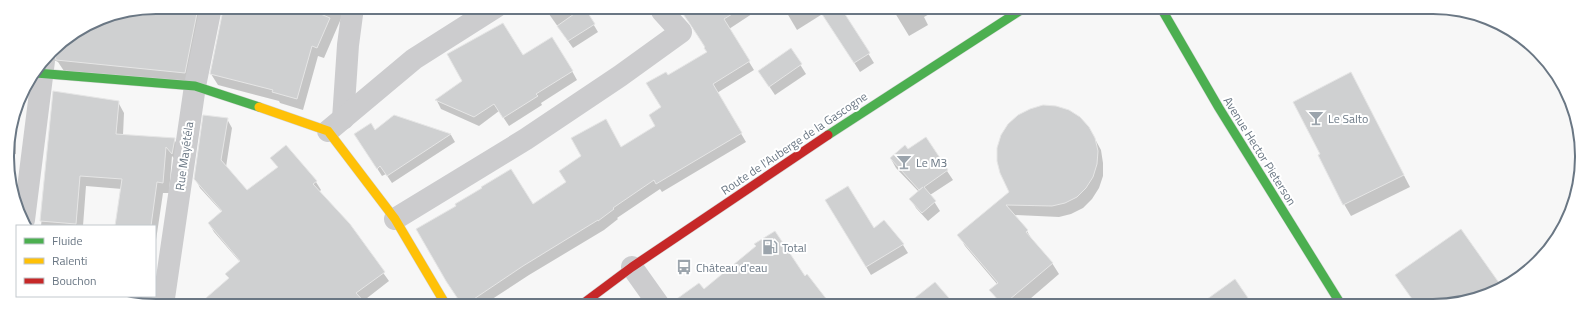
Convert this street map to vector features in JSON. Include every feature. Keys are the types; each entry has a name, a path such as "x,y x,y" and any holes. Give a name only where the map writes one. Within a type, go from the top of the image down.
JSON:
{"street":[{"name":"Rue Mayétéla","path":"163,299 194,86 209,14"},
{"path":"352,14 336,125 395,219 442,299"},
{"path":"336,125 414,59 485,14"},
{"path":"395,219 526,139 620,76 682,32 665,14"},
{"name":"Route de l'Auberge de la Gascogne","path":"589,299 632,267 889,94 1015,14"},
{"name":"Avenue Hector Pieterson","path":"1165,14 1220,108 1338,299"},
{"path":"44,69 194,86 266,109 336,125"},
{"path":"25,211 40,74"},
{"path":"632,267 655,299"}],"building":[{"path":"147,14 197,14 185,73 56,60 55,57 77,38 102,25 120,19"},
{"path":"222,14 321,14 330,18 317,48 312,46 297,99 272,92 273,90 210,74"},
{"path":"574,14 589,14 595,24 568,41 557,26"},
{"path":"683,14 732,14 724,19 750,61 713,84 742,133 656,184 654,180 613,208 614,209 598,221 523,266 474,299 458,299 416,229 456,206 455,204 511,169 533,204 566,182 559,171 581,156 571,138 606,119 621,147 655,126 649,115 661,107 646,83 666,72 668,75 707,52 704,48 705,47"},
{"path":"822,14 845,14 870,53 854,63"},
{"path":"503,23 523,55 552,37 573,71 536,94 538,96 503,118 494,104 474,117 435,100 462,81 447,54"},
{"path":"791,48 802,64 769,87 758,71"},
{"path":"1351,72 1404,175 1343,205 1318,155 1320,154 1293,102"},
{"path":"53,91 119,101 116,134 175,138 172,154 166,147 163,183 157,182 151,225 115,225 122,179 80,176 76,224 40,221"},
{"path":"1043,105 1056,106 1069,110 1080,117 1089,127 1095,138 1098,151 1097,164 1093,177 1086,188 1077,197 1065,203 1052,206 1006,205 1028,230 1026,232 1053,263 1010,299 997,299 989,290 998,283 957,235 1009,192 1000,173 997,161 997,148 1001,135 1008,124 1018,115"},
{"path":"203,115 228,118 221,160 247,190 278,167 270,158 286,145 317,181 313,184 350,224 385,272 356,293 362,299 205,299 229,278 225,274 240,261 208,223 222,211 194,179"},
{"path":"394,115 451,134 387,176 380,166 377,169 354,134 371,123 375,130"},
{"path":"926,137 948,170 924,187 936,201 922,213 909,199 923,187 919,190 890,158 905,145 908,149"},
{"path":"848,186 874,228 884,220 904,244 866,267 825,200"},
{"path":"1461,229 1499,283 1469,294 1451,298 1412,299 1395,275"},
{"path":"775,231 805,276 807,274 826,299 677,299 699,283 704,289 756,246 754,244"},
{"path":"1235,279 1248,298 1247,299 1207,299"},
{"path":"935,282 950,299 914,299"}],"traffic: fast":[{"path":"828,135 1015,14"},
{"path":"1164,14 1219,108 1338,299"},
{"path":"41,73 195,86 259,107"}],"traffic: slow":[{"path":"259,107 328,131 395,219 442,299"}],"traffic: jam":[{"path":"589,299 632,267 828,135"}],"place":[{"name":"Le Salto","path":"1316,118"},
{"name":"Le M3","path":"904,162"},
{"name":"Total","path":"770,247"},
{"name":"Château d'eau","path":"684,267"}]}
